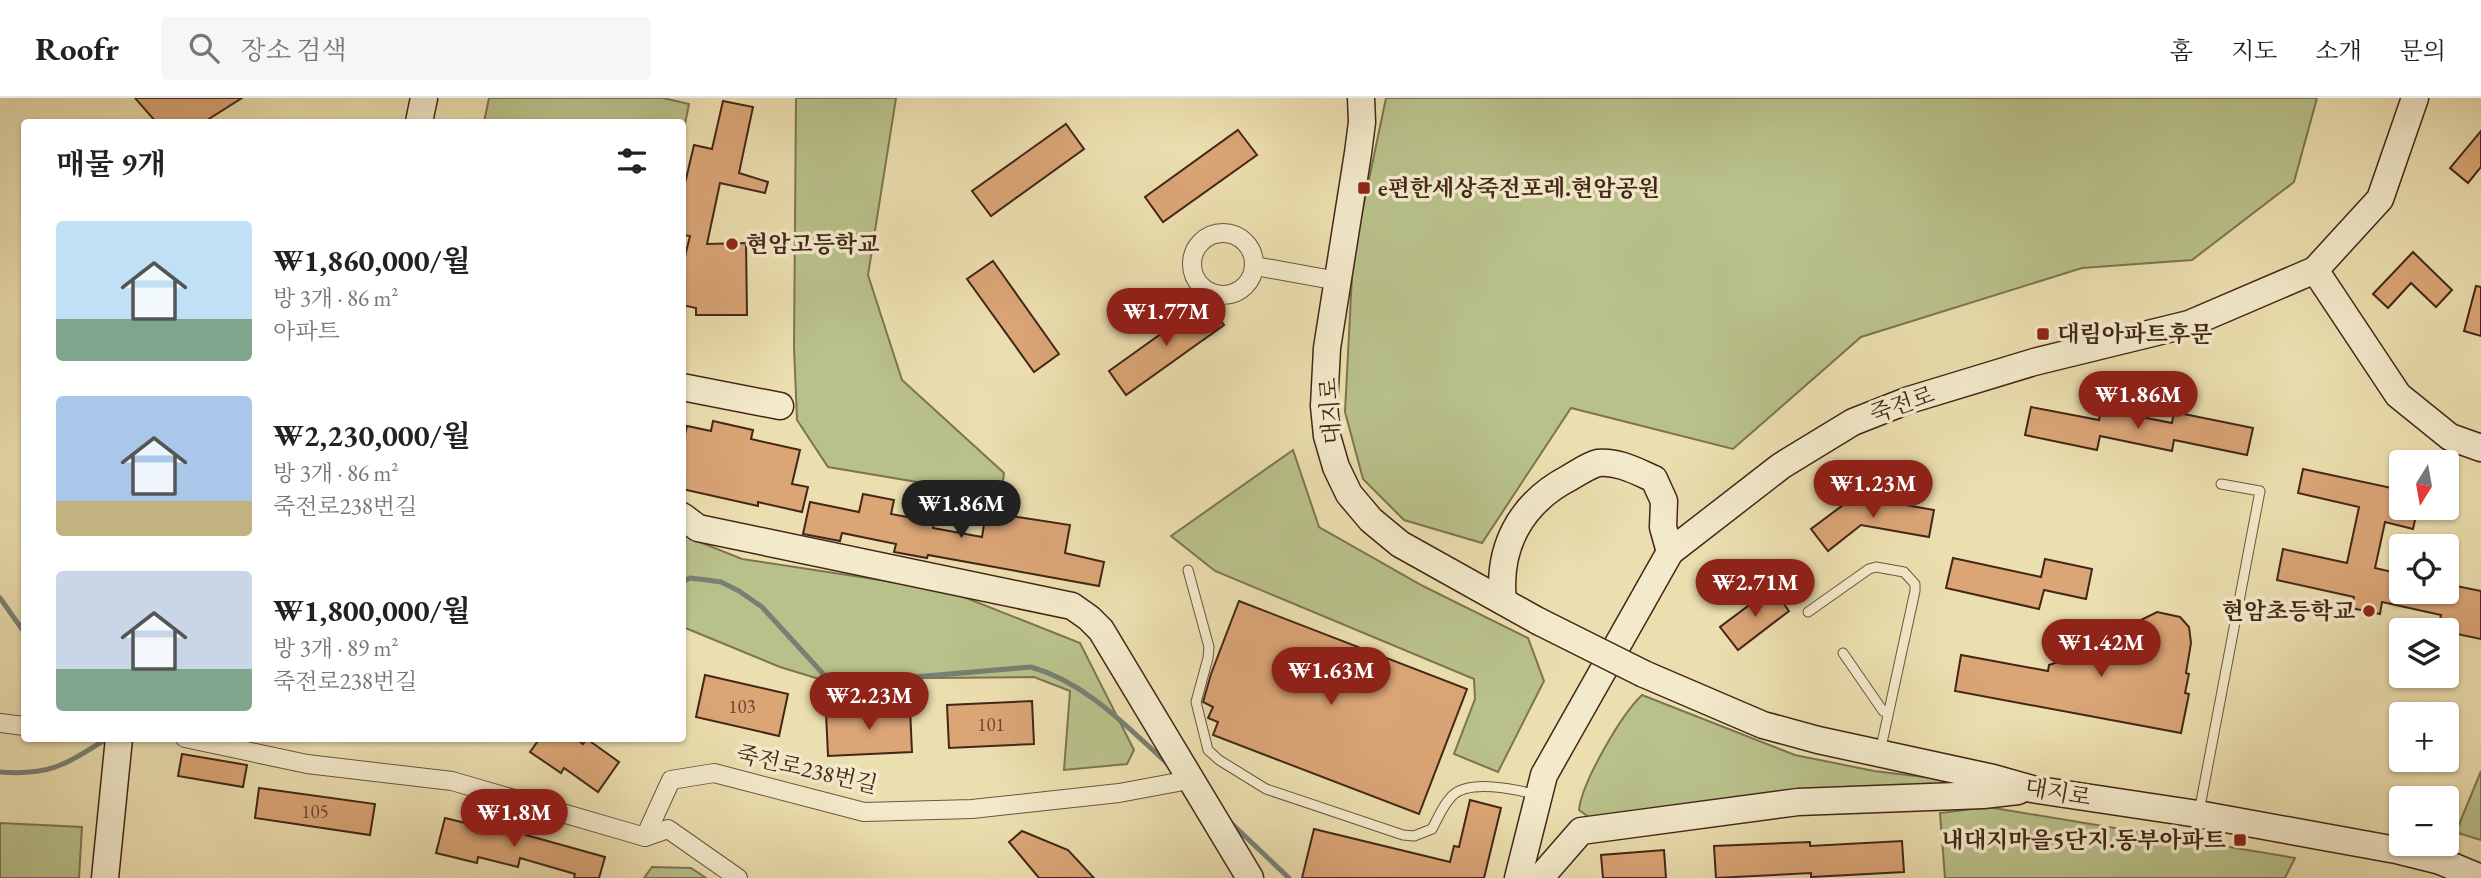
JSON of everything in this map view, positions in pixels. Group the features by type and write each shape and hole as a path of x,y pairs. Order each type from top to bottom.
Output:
{"street":[{"path":"420,119 424,98"},
{"name":"대지로","path":"1361,98 1362,122 1358,153 1327,348 1327,436 1336,467 1349,494 1371,520 1400,544 1538,621 1644,674 1763,724 2032,789 2199,814 2396,850 2481,878"},
{"name":"죽전로","path":"1518,878 1544,775 1670,552 1781,466 1853,422 1909,400 2034,362 2189,324 2315,270 2380,199 2415,98"},
{"path":"1214,234 1234,234 1250,247 1255,266 1247,285 1220,302 1204,288 1194,273 1194,254 1205,239 1214,234"},
{"path":"1255,266 1338,281"},
{"path":"2315,270 2398,395 2450,437 2481,448"},
{"path":"686,388 780,406"},
{"path":"1503,601 1500,576 1510,535 1546,489 1596,463 1619,464 1654,479 1664,501 1663,527 1670,552"},
{"path":"686,519 698,528 1072,606 1101,630 1183,781 1209,813 1250,878"},
{"path":"0,723 21,726"},
{"path":"105,878 119,742"},
{"path":"204,742 307,764 452,781 645,836 668,830 738,878"},
{"name":"죽전로238번길","path":"645,836 671,780 713,773 864,812 972,809 1119,793 1183,781"},
{"path":"1539,878 1581,831 1798,802 1983,795 2032,789"}],"lane":[{"path":"2199,814 2260,491 2221,484"},
{"path":"1808,612 1869,569 1883,568 1904,572 1915,584 1892,707 1888,713 1880,754"},
{"path":"1188,570 1209,648 1196,702 1208,750 1219,760 1266,789 1404,835 1414,836 1432,829 1446,803 1453,794 1463,788 1474,786 1538,795"},
{"path":"1843,653 1883,711 1888,713"}],"green space":[{"path":"489,98 663,98 689,104 686,119 485,119"},
{"path":"796,98 896,98 868,275 902,380 1004,473 1001,496 828,467 797,420 794,347"},
{"path":"1386,98 2317,98 2294,182 2192,260 2082,268 1861,337 1733,449 1571,408 1482,543 1404,520 1363,479 1345,412 1353,256"},
{"path":"1293,450 1319,527 1423,586 1528,638 1544,681 1498,772 1454,754 1475,699 1474,679 1215,571 1171,536"},
{"path":"686,537 742,559 946,590 1080,643 1134,750 1127,764 1064,770 1070,691 1034,677 819,679 780,667 686,628"},
{"path":"1642,695 1795,755 1874,771 1960,783 1590,818 1579,810 1587,783 1614,733"},
{"path":"2481,771 2481,840 2459,833 2459,825"},
{"path":"1988,807 2295,858 2285,878 1945,878 1940,813"},
{"path":"0,823 82,827 79,878 0,878"},
{"path":"652,867 691,868 706,878 644,878"}],"building":[{"path":"135,98 242,98 209,119 153,119"},
{"path":"723,101 753,107 739,173 768,182 765,193 720,183 707,244 746,243 747,315 696,315 696,308 686,306 686,252 690,236 686,236 686,179 694,145 712,149"},
{"path":"1066,124 1084,149 991,216 972,191"},
{"path":"1238,130 1257,155 1163,222 1145,197"},
{"path":"2481,131 2481,167 2468,183 2450,168"},
{"path":"2413,252 2452,290 2436,307 2411,283 2388,308 2373,294"},
{"path":"993,261 1059,354 1034,372 967,279"},
{"path":"2476,286 2481,287 2481,336 2464,331"},
{"path":"1207,301 1224,325 1126,395 1109,371"},
{"path":"2031,407 2099,420 2101,409 2172,423 2174,412 2253,428 2247,455 2174,440 2172,451 2100,436 2097,450 2025,435"},
{"path":"713,421 753,430 751,439 800,450 792,484 808,487 802,512 758,502 758,506 686,490 687,426 711,431"},
{"path":"2303,469 2389,487 2389,520 2415,520 2413,529 2385,522 2375,568 2389,571 2389,604 2382,602 2380,614 2351,608 2354,597 2277,580 2283,549 2347,563 2359,507 2298,493"},
{"path":"863,494 894,500 891,514 934,522 933,528 982,537 986,512 1070,525 1065,553 1104,562 1099,586 928,555 927,558 894,552 896,544 842,533 840,541 803,534 810,502 859,512"},
{"path":"1855,496 1934,510 1929,537 1861,525 1828,551 1811,529"},
{"path":"1953,558 2041,577 2045,559 2092,569 2086,599 2044,590 2039,609 1946,588"},
{"path":"2459,587 2481,591 2481,639 2459,634 2459,618 2440,618 2441,615 2391,604 2459,604"},
{"path":"1772,588 1789,611 1738,650 1720,627"},
{"path":"1239,601 1467,689 1419,814 1213,735 1218,722 1208,718 1213,707 1203,702"},
{"path":"2157,612 2180,617 2189,627 2191,643 2185,693 2189,694 2181,733 1955,691 1961,655 2048,671 2049,665 2102,647 2133,653 2139,621"},
{"path":"705,675 788,694 779,736 696,717"},
{"path":"1032,701 1034,744 949,748 947,705"},
{"path":"910,709 912,752 828,756 826,713"},
{"path":"537,742 591,742 619,762 598,792 564,768 561,773 530,752"},
{"path":"182,754 247,765 243,787 178,776"},
{"path":"259,788 375,804 370,835 255,818"},
{"path":"1470,800 1501,808 1484,878 1302,878 1314,829 1450,862 1454,846 1459,847"},
{"path":"445,818 486,828 488,822 527,831 526,835 605,857 599,878 574,878 575,874 520,858 518,867 478,857 477,863 436,853"},
{"path":"1022,831 1068,850 1094,878 1039,878 1009,842"},
{"path":"1902,841 1904,872 1716,878 1714,846 1810,842 1810,846"},
{"path":"1664,850 1666,878 1603,878 1601,855"}],"waterway":[{"path":"686,580 690,578 721,582 739,591 762,607 827,678 845,683 1031,667 1051,674 1105,708 1169,765"},
{"path":"0,598 21,628"},
{"path":"0,772 46,770 81,755 102,742"},
{"path":"1230,822 1289,878"}],"place":[{"name":"e편한세상죽전포레.현암공원","path":"1364,188"},
{"name":"현암고등학교","path":"732,244"},
{"name":"대림아파트후문","path":"2043,334"},
{"name":"현암초등학교","path":"2369,611"},
{"name":"내대지마을5단지.동부아파트","path":"2240,840"}]}
